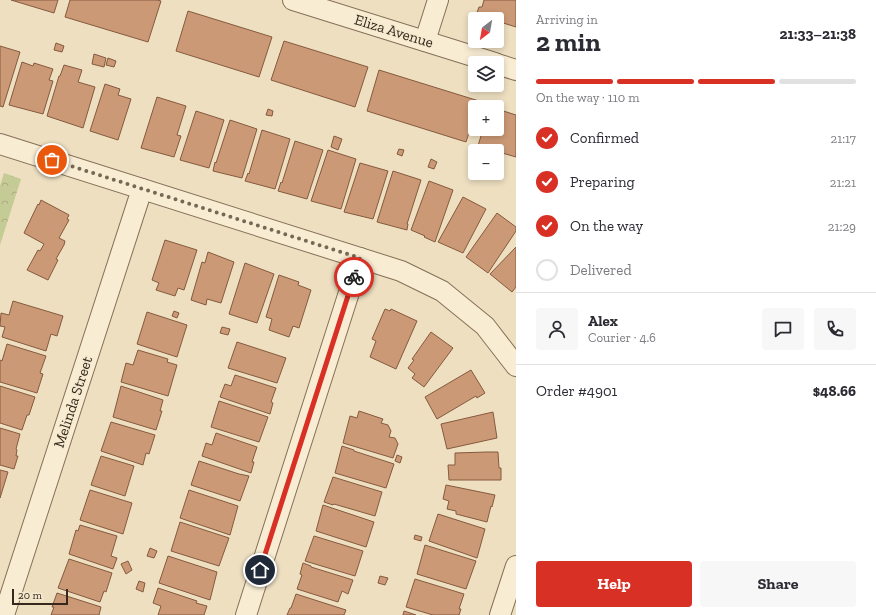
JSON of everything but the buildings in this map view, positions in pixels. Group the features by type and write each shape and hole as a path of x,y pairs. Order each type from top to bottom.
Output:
{"street":[{"name":"Eliza Avenue","path":"293,0 473,56"},
{"path":"425,41 438,0"},
{"name":"Eliza Avenue","path":"504,66 516,70"},
{"path":"0,144 401,271 442,290 485,326 516,366"},
{"name":"Melinda Street","path":"4,615 142,189"},
{"path":"246,615 360,258"},
{"path":"500,615 516,566"}],"green space":[{"path":"4,173 21,179 0,245 0,186"}],"way so far":[{"path":"52,160 360,258 354,277"}],"route":[{"path":"260,570 354,277"}]}
